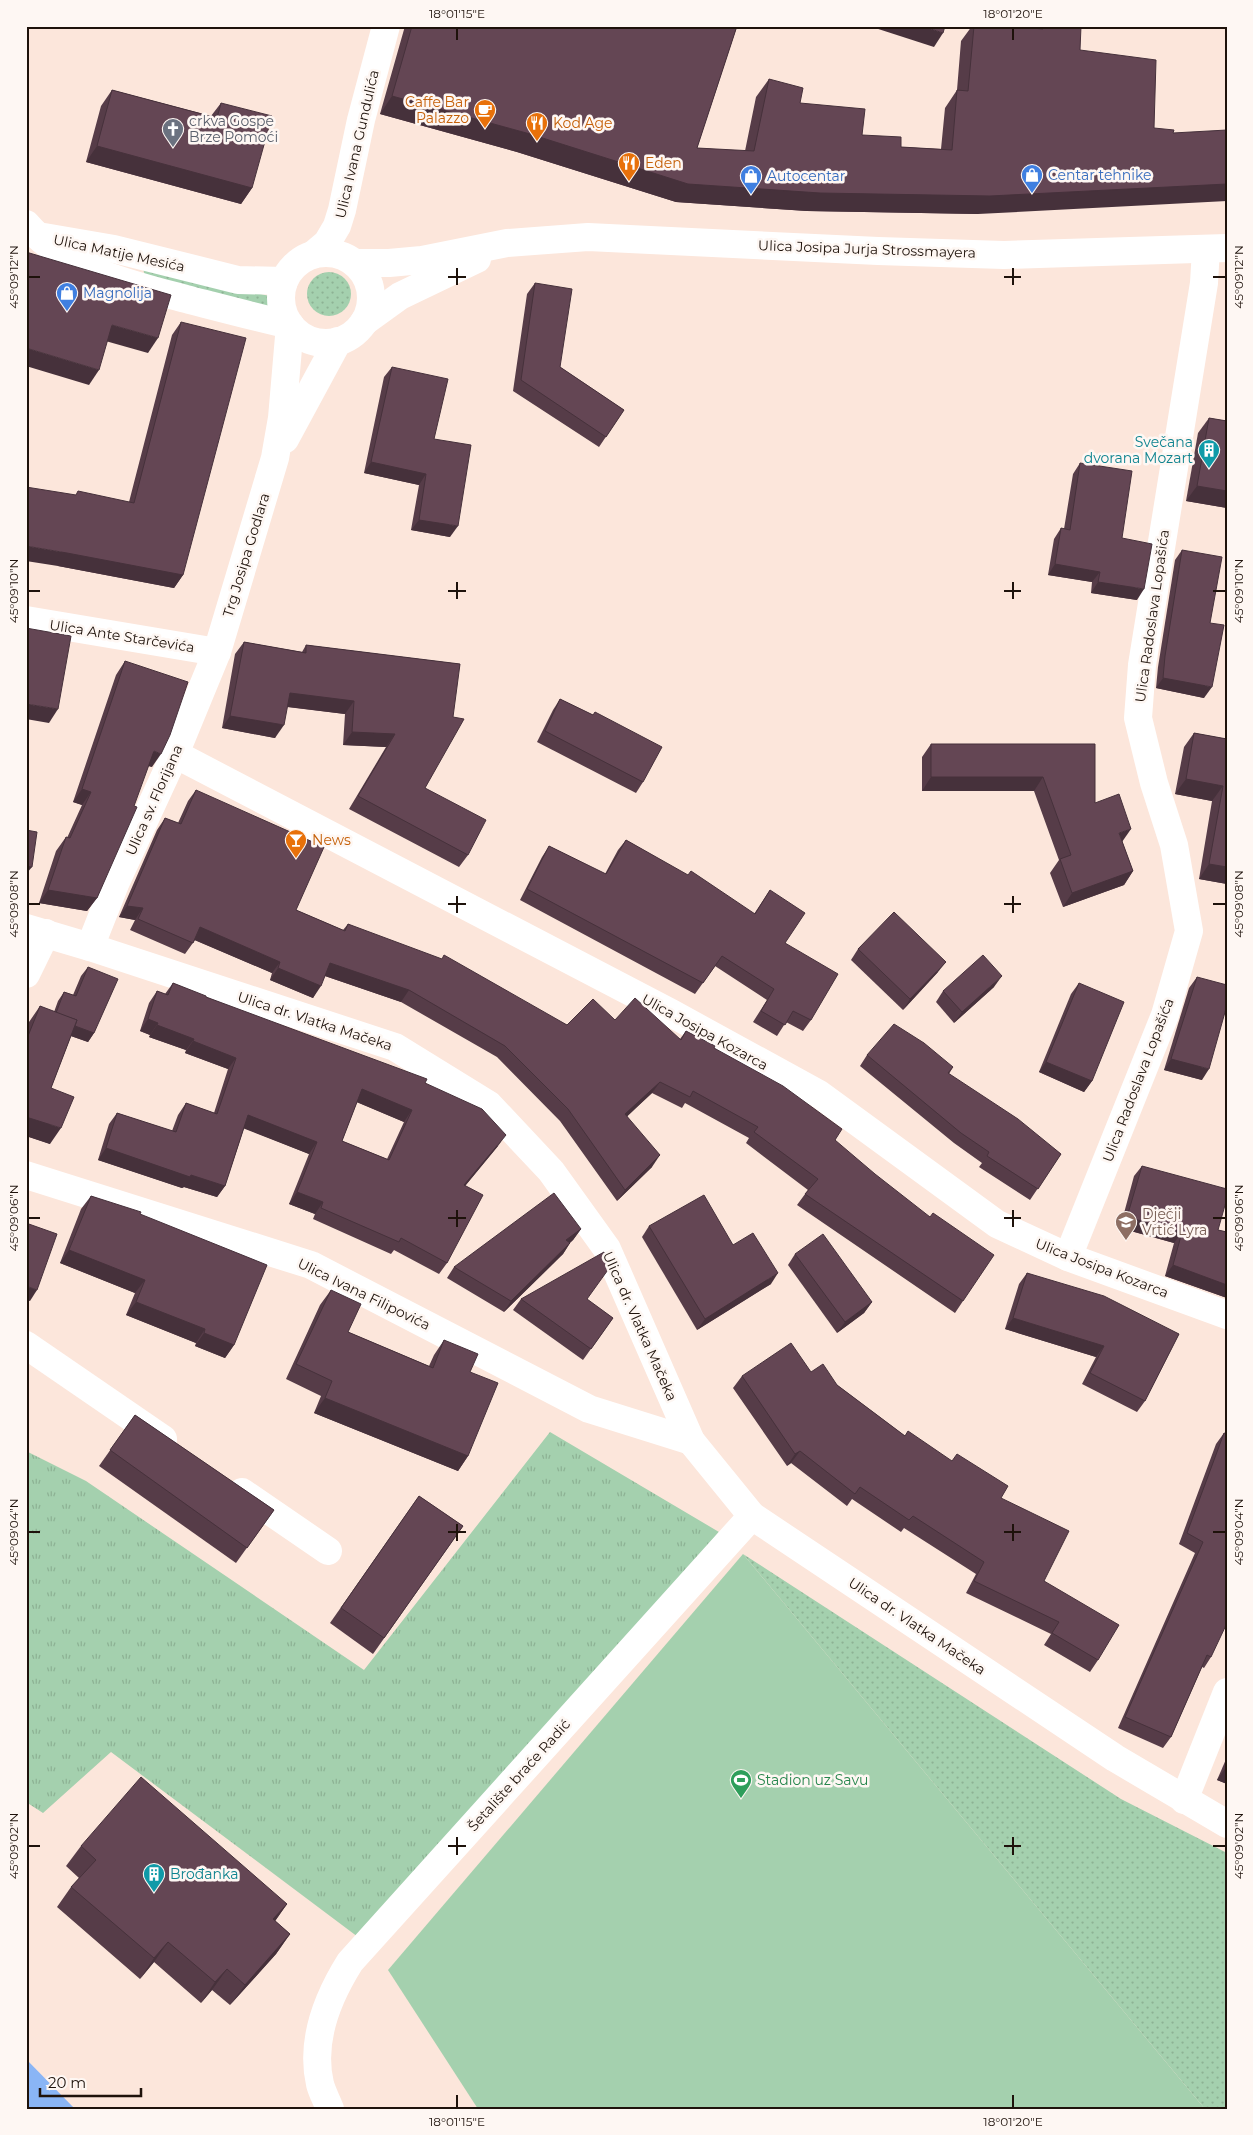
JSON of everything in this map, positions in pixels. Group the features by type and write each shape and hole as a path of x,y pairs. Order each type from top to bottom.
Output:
{"street":[{"name":"Ulica Ivana Gundulića","path":"314,254 327,244 337,226 361,120 386,26"},
{"name":"Ulica Matije Mesića","path":"31,230 238,280 284,281"},
{"name":"Ulica Matije Mesića","path":"31,230 72,260 103,274 142,287 290,325"},
{"name":"Ulica Josipa Jurja Strossmayera","path":"507,244 588,237 1004,255 1217,248"},
{"path":"355,263 389,263 422,260 507,244"},
{"name":"Trg Josipa Godlara","path":"275,458 338,341 357,330 364,322 400,296 507,244"},
{"name":"Ulica Radoslava Lopašića","path":"1068,1257 1165,1015 1189,931 1174,845 1154,783 1138,718 1142,665 1204,283 1217,248"},
{"path":"284,281 291,269 302,260 314,254 328,253 342,256 355,263 362,271 370,291 371,302 364,322"},
{"name":"Trg Josipa Godlara","path":"217,652 275,458 282,418 290,325 283,311 281,296 284,281"},
{"path":"290,325 300,334 311,340 324,342 338,341"},
{"name":"Ulica Ante Starčevića","path":"26,620 217,652"},
{"name":"Ulica sv. Florijana","path":"90,947 115,884 175,754 217,652"},
{"name":"Ulica Josipa Kozarca","path":"175,754 671,1012 819,1094 997,1224 1068,1257 1227,1315"},
{"path":"26,974 36,931"},
{"name":"Ulica dr. Vlatka Mačeka","path":"36,931 395,1047 489,1105 551,1171 607,1249 691,1441 752,1516 1115,1758 1227,1824"},
{"name":"Ulica Ivana Filipovića","path":"26,1175 311,1264 589,1409 691,1441"},
{"path":"26,1345 181,1451"},
{"path":"222,1479 328,1551"},
{"name":"Šetalište braće Radić","path":"330,2109 320,2084 318,2053 321,2027 336,1986 350,1962 752,1516"},
{"path":"1184,1800 1227,1692"}],"green space":[{"path":"143,268 274,297 277,311 145,277"},
{"path":"333,272 345,278 350,285 350,303 345,310 338,315 325,316 313,310 308,303 307,290 313,278 320,273"},
{"path":"550,1432 719,1532 366,1943 111,1752 43,1813 26,1802 26,1451 86,1481 364,1670"},
{"path":"743,1554 1121,1799 1227,1853 1227,2109 1205,2109"},
{"name":"Stadion uz Savu","path":"743,1554 1205,2109 478,2109 388,1970"}],"water":[{"path":"26,2059 75,2109 26,2109"}],"building":[{"path":"412,26 737,26 697,148 754,151 769,79 803,88 800,103 865,109 862,135 901,137 901,147 952,150 957,90 968,91 974,26 1009,26 1043,29 1043,26 1081,26 1080,50 1156,60 1154,128 1174,130 1173,133 1227,130 1227,184 990,196 820,193 688,184 530,134 392,96"},
{"path":"922,26 945,26 943,33"},
{"name":"crkva Gospe Brze Pomoći","path":"112,90 217,118 221,103 272,116 252,188 97,146"},
{"path":"26,252 171,295 158,338 112,325 99,370 26,348"},
{"path":"535,283 572,289 560,367 624,410 606,437 521,380"},
{"path":"181,322 246,338 183,575 26,546 26,487 76,495 78,491 134,503"},
{"path":"392,367 448,379 434,439 471,445 458,526 419,520 426,474 371,462"},
{"path":"1209,418 1227,421 1227,491 1197,486"},
{"path":"1080,463 1132,471 1122,538 1152,544 1144,589 1098,582 1100,572 1055,564 1061,528 1070,530"},
{"path":"1182,550 1222,557 1210,623 1224,625 1212,687 1163,678"},
{"path":"26,628 71,636 58,709 26,704"},
{"path":"244,642 306,653 306,645 460,664 453,717 464,719 425,788 486,820 468,855 358,796 395,734 352,732 354,701 290,693 284,725 230,716"},
{"path":"125,661 188,682 170,735 161,754 154,751 134,806 137,807 97,898 48,890 66,837 70,838 91,792 82,789"},
{"path":"560,699 593,715 595,712 662,747 643,782 545,731"},
{"path":"1194,733 1227,739 1227,867 1209,864 1223,786 1186,779"},
{"path":"931,744 1095,744 1095,803 1119,794 1131,829 1119,833 1133,871 1072,893 1060,859 1071,855 1043,777 931,777"},
{"path":"196,790 324,847 296,910 345,931 348,924 442,959 444,955 567,1025 593,999 615,1020 635,998 681,1040 686,1031 783,1086 842,1129 835,1140 875,1174 930,1217 933,1213 994,1255 963,1301 805,1194 818,1179 754,1132 758,1127 693,1091 690,1097 660,1082 625,1114 660,1155 625,1190 568,1109 505,1046 409,990 330,963 321,986 278,968 280,962 200,927 193,943 138,919 143,908 127,906 165,818 181,824"},
{"path":"26,830 37,832 32,867 26,866"},
{"path":"626,840 688,875 691,871 755,914 770,890 805,913 785,943 838,974 811,1020 793,1011 785,1025 761,1011 774,989 722,956 703,983 527,889 549,846 606,874"},
{"path":"894,912 946,962 910,999 858,949"},
{"path":"983,955 1002,976 962,1012 943,991"},
{"path":"88,967 118,979 94,1033 75,1026 77,1020 56,1013 64,992 76,996"},
{"path":"1197,977 1227,985 1227,1005 1209,1069 1171,1059"},
{"path":"173,983 427,1079 425,1083 482,1109 506,1135 464,1185 483,1195 447,1263 401,1238 399,1242 321,1208 323,1202 297,1192 317,1142 248,1115 225,1186 191,1175 190,1177 106,1148 117,1113 176,1132 186,1103 217,1114 236,1058 193,1041 194,1039 157,1025 158,1023 148,1019 157,991 168,995","holes":["362,1089 412,1110 389,1160 342,1141"]},
{"path":"1079,983 1124,1002 1092,1081 1046,1062"},
{"path":"40,1006 77,1020 51,1088 74,1097 61,1128 26,1117 26,1041"},
{"path":"894,1024 924,1043 953,1067 948,1073 1018,1119 1061,1154 1038,1189 987,1156 989,1152 961,1133 867,1055"},
{"path":"1142,1166 1227,1189 1227,1198 1218,1230 1227,1232 1227,1285 1173,1265 1182,1232 1127,1217"},
{"path":"554,1193 581,1229 566,1240 570,1243 511,1301 454,1267"},
{"path":"704,1195 733,1245 753,1233 778,1273 705,1319 649,1226"},
{"path":"91,1196 141,1212 140,1214 267,1265 234,1345 204,1333 205,1329 136,1302 145,1280 69,1250"},
{"path":"26,1223 57,1234 37,1290 26,1286"},
{"path":"823,1234 872,1302 845,1322 795,1254"},
{"path":"604,1252 610,1267 587,1299 613,1318 591,1349 521,1299"},
{"path":"1027,1273 1104,1296 1179,1334 1145,1401 1090,1373 1104,1346 1013,1318"},
{"path":"331,1290 361,1304 348,1332 433,1368 444,1340 478,1354 470,1372 498,1383 468,1456 325,1398 332,1381 296,1364"},
{"path":"791,1343 811,1372 823,1364 837,1385 905,1436 908,1431 952,1461 957,1454 1008,1486 1001,1498 1069,1531 1044,1581 1119,1625 1098,1660 1052,1633 1059,1622 974,1581 984,1562 913,1516 909,1520 860,1487 855,1494 800,1451 795,1454 742,1376"},
{"path":"135,1415 274,1510 247,1548 110,1450"},
{"path":"1224,1433 1227,1434 1227,1623 1211,1657 1207,1655 1171,1737 1125,1717 1203,1542 1187,1533"},
{"path":"419,1496 463,1526 384,1638 341,1608"},
{"name":"Brođanka","path":"141,1777 287,1904 273,1919 290,1934 245,1985 227,1969 215,1982 168,1942 154,1958 71,1887 96,1860 81,1846"}],"place":[{"name":"Caffe Bar Palazzo","path":"485,129"},
{"name":"Kod Age","path":"537,142"},
{"name":"crkva Gospe Brze Pomoći","path":"173,148"},
{"name":"Eden","path":"629,182"},
{"name":"Centar tehnike","path":"1032,194"},
{"name":"Autocentar","path":"751,195"},
{"name":"Magnolija","path":"67,312"},
{"name":"Svečana dvorana Mozart","path":"1209,469"},
{"name":"News","path":"296,859"},
{"name":"Dječji Vrtić Lyra","path":"1126,1241"},
{"name":"Stadion uz Savu","path":"741,1799"},
{"name":"Brođanka","path":"154,1893"}]}
